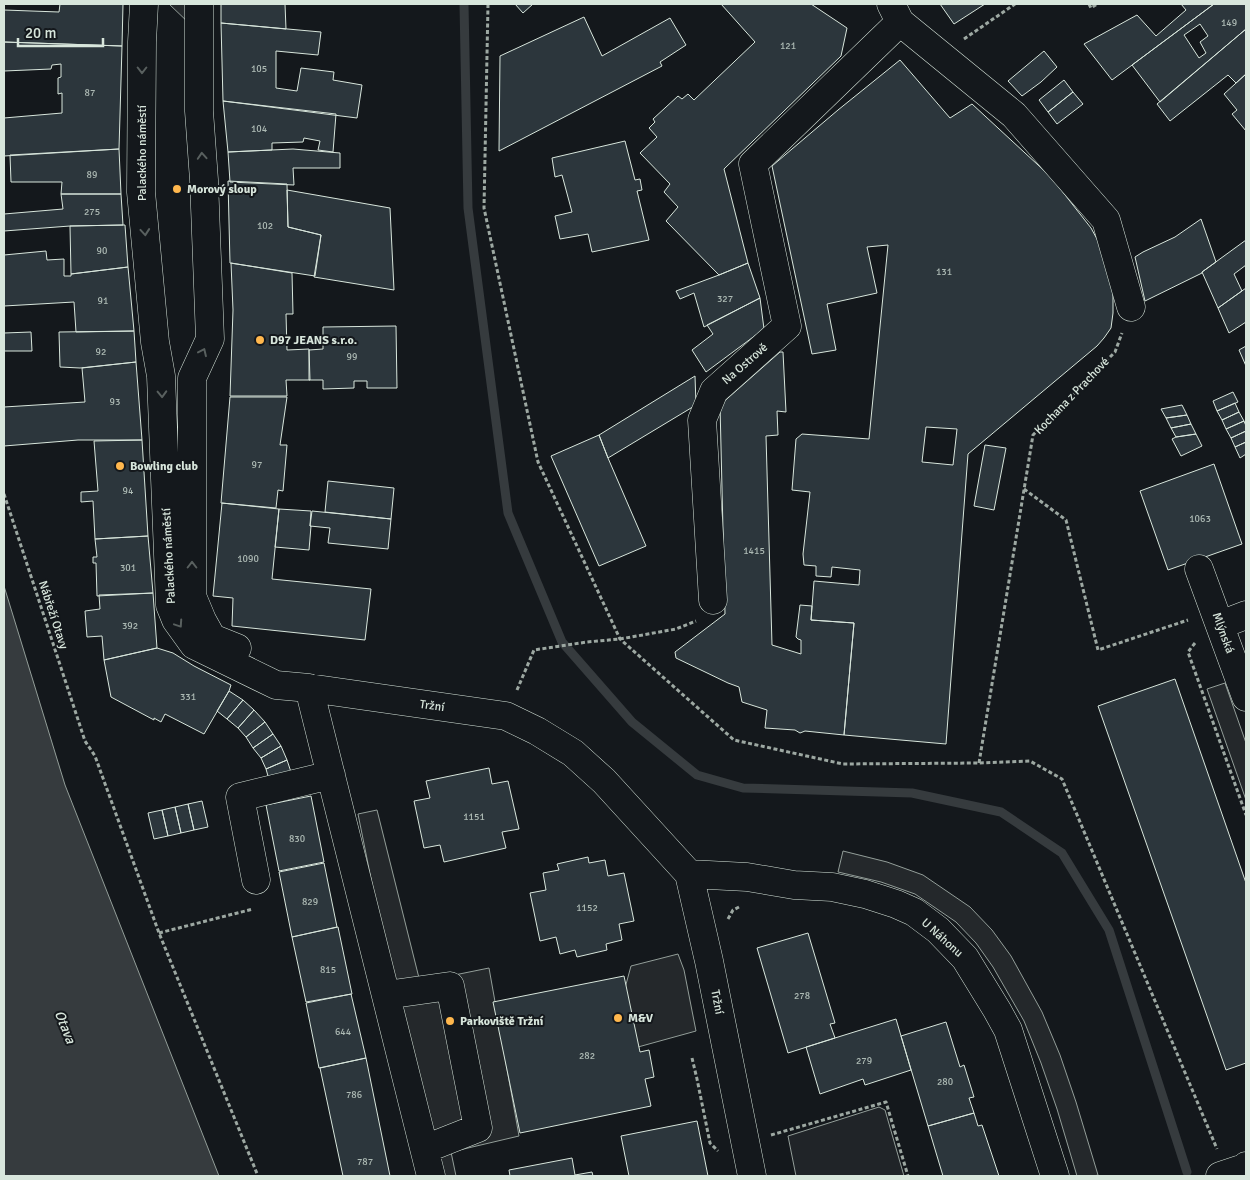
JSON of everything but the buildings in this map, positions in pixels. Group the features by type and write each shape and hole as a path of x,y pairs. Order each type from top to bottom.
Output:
{"street":[{"name":"Palackého náměstí","path":"144,4 141,192 155,342 161,376 170,605 176,620 194,645 276,685 310,688"},
{"name":"Palackého náměstí","path":"200,4 199,111 204,180 210,338 192,378 192,596 212,638 293,671 310,688"},
{"path":"896,13 941,55 1014,115 1106,220 1132,307"},
{"name":"Na Ostrově","path":"713,600 702,420 714,390 788,326 753,164 896,13"},
{"name":"Mlýnská","path":"1199,569 1214,616 1246,697"},
{"path":"1214,616 1246,615"},
{"name":"Tržní","path":"310,688 506,716 537,731 573,753 604,780 689,874 709,961 752,1176"},
{"path":"310,688 431,1176"},
{"path":"256,880 240,797 331,775"},
{"name":"U Náhonu","path":"689,874 747,877 794,885 832,887 865,894 914,912 938,930 965,958 1008,1030 1055,1176"},
{"path":"386,995 450,986 478,1128 424,1150"}],"path":[{"path":"488,4 484,208 486,218 538,462 620,639 734,740 843,764 1030,761 1062,780 1220,1156 1232,1172"},
{"path":"941,55 1015,4"},
{"path":"1089,4 1091,8 1096,4"},
{"name":"Kochana z Prachové","path":"979,763 1033,435 1115,352 1132,307"},
{"path":"1024,488 1066,520 1098,650 1214,616"},
{"name":"Nábřeží Otavy","path":"4,494 85,741 95,756 159,933 258,1176"},
{"path":"506,716 534,650 676,630 701,619 713,600"},
{"path":"1214,616 1206,621 1194,646 1188,652 1246,815"},
{"path":"159,933 260,908 256,880"},
{"path":"728,920 733,910 745,904"},
{"path":"692,1058 710,1143 723,1156"},
{"path":"769,1136 886,1102 908,1176"}],"shaded area":[{"path":"169,4 191,4 191,25"},
{"path":"1225,683 1246,743 1246,800 1207,689"},
{"name":"Parkoviště Tržní","path":"377,810 420,982 489,968 519,1136 451,1152 456,1176 438,1176 391,978 358,814"},
{"path":"843,851 887,862 923,875 970,907 992,930 1011,956 1042,1012 1060,1055 1098,1175 1077,1176 1057,1109 1024,1021 993,967 976,943 956,922 915,894 881,882 838,872"},
{"path":"678,954 684,970 696,1031 638,1047 625,988 631,966"},
{"path":"879,1107 885,1110 904,1176 796,1176 788,1136"}],"water":[{"name":"Otava","path":"4,586 65,785 219,1176 4,1176"}],"waterway":[{"path":"464,4 468,208 508,513 562,642 632,722 697,775 743,788 912,793 1001,812 1062,853 1109,930 1187,1172"}],"place":[{"name":"Morový sloup","path":"177,189"},
{"name":"D97 JEANS s.r.o.","path":"260,340"},
{"name":"Bowling club","path":"120,466"},
{"name":"M&V","path":"618,1018"},
{"name":"Parkoviště Tržní","path":"450,1021"}]}
